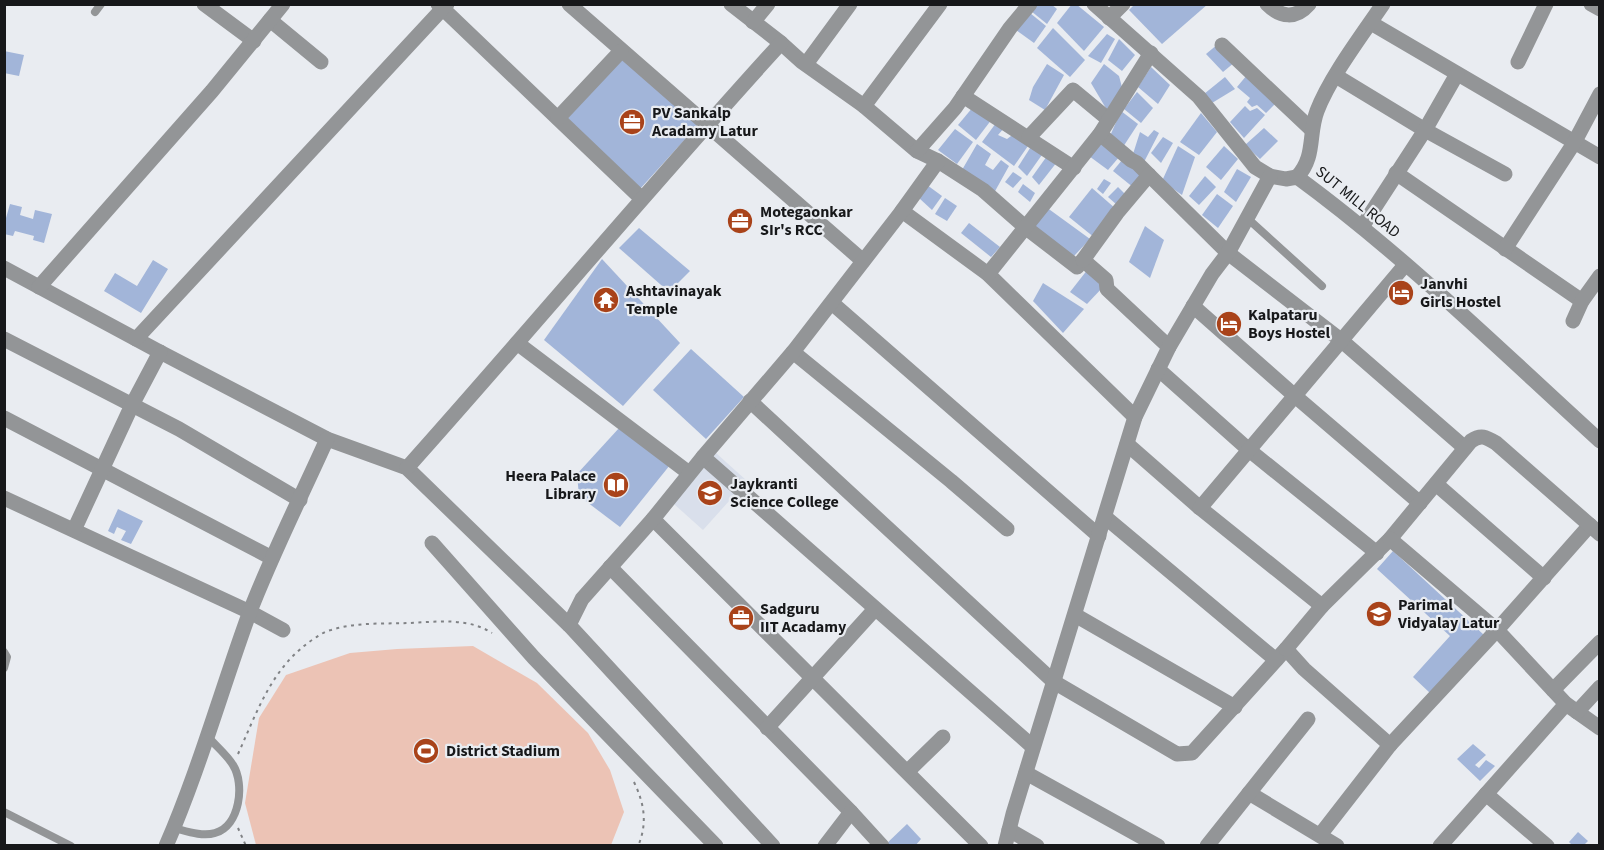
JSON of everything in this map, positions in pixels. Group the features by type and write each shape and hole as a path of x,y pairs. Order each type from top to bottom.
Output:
{"street":[{"path":"39,287 212,91 283,4"},
{"path":"569,4 863,261"},
{"path":"731,4 806,64 864,106 917,151 938,161 983,190 1025,227 1077,267 1149,175"},
{"path":"753,22 768,4"},
{"path":"806,64 850,4"},
{"path":"864,106 940,4"},
{"path":"917,151 955,108 1010,28 1030,4"},
{"path":"1005,846 1033,747 1135,417 1169,347 1227,254 1270,176 1255,167 1199,97 1094,4"},
{"path":"1109,18 1123,4"},
{"path":"1267,4 1280,14 1287,16 1303,11 1309,4"},
{"path":"1297,177 1306,167 1309,157 1316,113 1336,76 1383,4"},
{"path":"1518,62 1546,4"},
{"path":"1592,4 1599,9"},
{"path":"136,339 442,6 641,198"},
{"path":"212,7 254,40"},
{"path":"270,20 321,62"},
{"path":"1371,23 1599,157"},
{"path":"407,468 641,198 782,43"},
{"path":"1222,45 1312,130"},
{"path":"558,118 621,51"},
{"path":"988,274 1100,134 1151,53"},
{"path":"1362,227 1425,130 1457,74"},
{"path":"1336,76 1425,130 1505,174"},
{"path":"1029,137 1072,90 1108,119"},
{"path":"1505,249 1574,143 1599,94"},
{"path":"963,96 1074,168"},
{"path":"1100,134 1137,163 1227,254 1342,341 1465,448"},
{"path":"569,625 582,599 793,352 938,161"},
{"path":"1396,173 1582,301"},
{"name":"SUT MILL ROAD","path":"1270,176 1286,179 1297,177 1332,202 1599,441"},
{"path":"902,211 988,274 1135,417"},
{"path":"1083,260 1106,280 1107,289 1169,347"},
{"path":"1200,508 1405,265"},
{"path":"4,268 327,439 407,468 569,625 773,846"},
{"path":"1573,321 1582,301 1599,276"},
{"path":"832,303 1099,536"},
{"path":"1194,306 1420,503"},
{"path":"4,339 132,405 300,500"},
{"path":"517,343 689,473"},
{"path":"74,530 132,405 160,352"},
{"path":"793,352 1007,529"},
{"path":"1158,369 1249,450 1377,553"},
{"path":"750,401 1054,682 1177,754 1192,753 1322,606 1390,539 1465,448 1477,437 1488,438 1595,530 1544,578 1390,745 1320,835"},
{"path":"4,418 272,558"},
{"path":"166,846 208,737 250,612 272,558 327,439"},
{"path":"1127,444 1200,508 1322,606"},
{"path":"703,457 1033,747"},
{"path":"1436,484 1544,578"},
{"path":"4,498 250,612 283,630"},
{"path":"1105,517 1281,655 1304,669 1390,745"},
{"path":"652,519 981,846"},
{"path":"1390,539 1497,630 1571,708 1599,728"},
{"path":"432,543 534,658 716,846"},
{"path":"610,567 882,846"},
{"path":"767,728 875,609"},
{"path":"1075,615 1235,706"},
{"path":"1553,690 1599,642"},
{"path":"1440,846 1486,794 1571,708 1599,687"},
{"path":"1207,846 1308,719"},
{"path":"908,771 943,737"},
{"path":"1026,773 1158,846"},
{"path":"1249,793 1337,846"},
{"path":"1486,794 1547,846"},
{"path":"825,846 851,812"},
{"path":"1009,830 1036,846"}],"lane":[{"path":"95,12 101,4"},
{"path":"1247,218 1322,286"},
{"path":"4,652 7,657 4,669"},
{"path":"174,828 195,833 215,833 226,827 233,817 239,789 233,765 208,737"},
{"path":"4,812 71,846"}],"path":[{"path":"233,765 270,683 288,661 328,630 371,624 465,622 481,626 497,636"},
{"path":"632,778 642,798 645,820 638,846"},
{"path":"233,817 246,846"}],"shaded area":[{"name":"Jaykranti Science College","path":"716,453 747,481 703,530 674,504"},
{"name":"District Stadium","path":"473,646 537,683 588,733 610,770 624,812 611,845 256,845 245,803 259,718 286,675 350,653"}],"building":[{"path":"1036,4 1051,4 1057,9 1047,24 1031,11"},
{"path":"1072,4 1076,4 1104,27 1084,51 1057,23"},
{"path":"1135,4 1208,4 1162,44 1129,10"},
{"path":"1030,13 1046,26 1034,43 1016,30"},
{"path":"1053,28 1085,60 1070,77 1037,48"},
{"path":"1107,34 1115,39 1101,63 1088,56"},
{"path":"1119,39 1135,55 1122,71 1108,60"},
{"path":"1218,44 1235,62 1223,72 1206,54"},
{"path":"4,51 24,55 19,76 4,73"},
{"name":"PV Sankalp Acadamy Latur","path":"621,57 698,125 639,190 566,120"},
{"path":"1047,64 1064,75 1045,110 1029,100 1033,87"},
{"path":"1104,64 1119,76 1123,91 1107,110 1091,83"},
{"path":"1151,67 1170,85 1158,104 1138,87"},
{"path":"1247,75 1278,101 1266,113 1257,105 1252,107 1247,102 1250,98 1237,87"},
{"path":"1225,77 1235,89 1212,103 1204,94"},
{"path":"1137,92 1153,108 1141,123 1124,109"},
{"path":"1245,106 1250,111 1257,108 1265,115 1244,138 1230,122"},
{"path":"973,107 992,119 976,140 958,125"},
{"path":"1121,111 1138,124 1123,147 1110,136"},
{"path":"1201,113 1217,132 1199,155 1180,142"},
{"path":"996,123 1004,128 998,135 1007,139 1015,133 1030,143 1014,166 982,142"},
{"path":"1264,128 1278,141 1260,159 1245,145"},
{"path":"955,129 973,142 957,164 938,150"},
{"path":"1154,130 1159,133 1144,162 1133,154 1140,132 1148,137"},
{"path":"1163,137 1173,143 1161,163 1151,153"},
{"path":"1101,141 1120,156 1108,170 1089,156"},
{"path":"977,144 991,154 985,165 993,170 1001,160 1009,166 994,193 962,170"},
{"path":"1032,145 1044,152 1027,176 1018,167"},
{"path":"1178,146 1195,157 1182,195 1162,181"},
{"path":"1224,146 1238,159 1221,180 1206,167"},
{"path":"1047,156 1057,162 1039,185 1032,177"},
{"path":"1122,160 1143,176 1134,188 1113,171"},
{"path":"1237,169 1251,177 1236,202 1224,192"},
{"path":"1013,172 1022,178 1013,188 1005,182"},
{"path":"1205,176 1216,187 1199,205 1189,196"},
{"path":"1104,179 1111,183 1103,194 1097,189"},
{"path":"1023,184 1035,193 1030,202 1018,192"},
{"path":"927,185 942,196 932,210 919,198"},
{"path":"1118,187 1126,195 1117,205 1108,197"},
{"path":"1092,188 1116,209 1095,238 1069,217"},
{"path":"1217,194 1233,206 1218,228 1202,215"},
{"path":"945,198 957,206 947,221 935,214"},
{"path":"10,204 22,207 20,215 33,219 35,210 52,214 44,243 33,240 34,236 15,231 13,236 4,234"},
{"path":"1046,207 1090,239 1074,256 1032,227"},
{"path":"969,223 1000,247 991,257 961,233"},
{"path":"1145,226 1164,240 1150,278 1129,262"},
{"path":"639,228 690,271 669,292 619,248"},
{"name":"Ashtavinayak Temple","path":"602,259 680,343 623,406 544,340"},
{"path":"153,260 168,269 141,313 104,291 115,273 137,286"},
{"path":"1088,269 1103,287 1087,304 1070,292"},
{"path":"1043,283 1084,309 1063,333 1033,301"},
{"path":"691,349 744,397 706,439 653,390"},
{"name":"Heera Palace Library","path":"620,427 670,465 620,527 579,496 577,474"},
{"path":"118,509 143,521 131,544 121,540 126,531 117,527 114,534 108,531"},
{"path":"1393,551 1484,635 1430,693 1413,677 1450,636 1377,569"},
{"path":"1473,744 1486,755 1475,765 1479,768 1486,760 1495,766 1480,781 1457,759"},
{"path":"907,824 921,839 915,846 884,846"},
{"path":"1578,832 1588,841 1583,846 1573,846 1569,842"}],"place":[{"name":"PV Sankalp Acadamy Latur","path":"632,122"},
{"name":"Motegaonkar SIr's RCC","path":"740,221"},
{"name":"Janvhi Girls Hostel","path":"1401,293"},
{"name":"Ashtavinayak Temple","path":"606,300"},
{"name":"Kalpataru Boys Hostel","path":"1229,324"},
{"name":"Heera Palace Library","path":"616,485"},
{"name":"Jaykranti Science College","path":"710,493"},
{"name":"Parimal Vidyalay Latur","path":"1379,614"},
{"name":"Sadguru IIT Acadamy","path":"741,618"},
{"name":"District Stadium","path":"426,751"}]}
